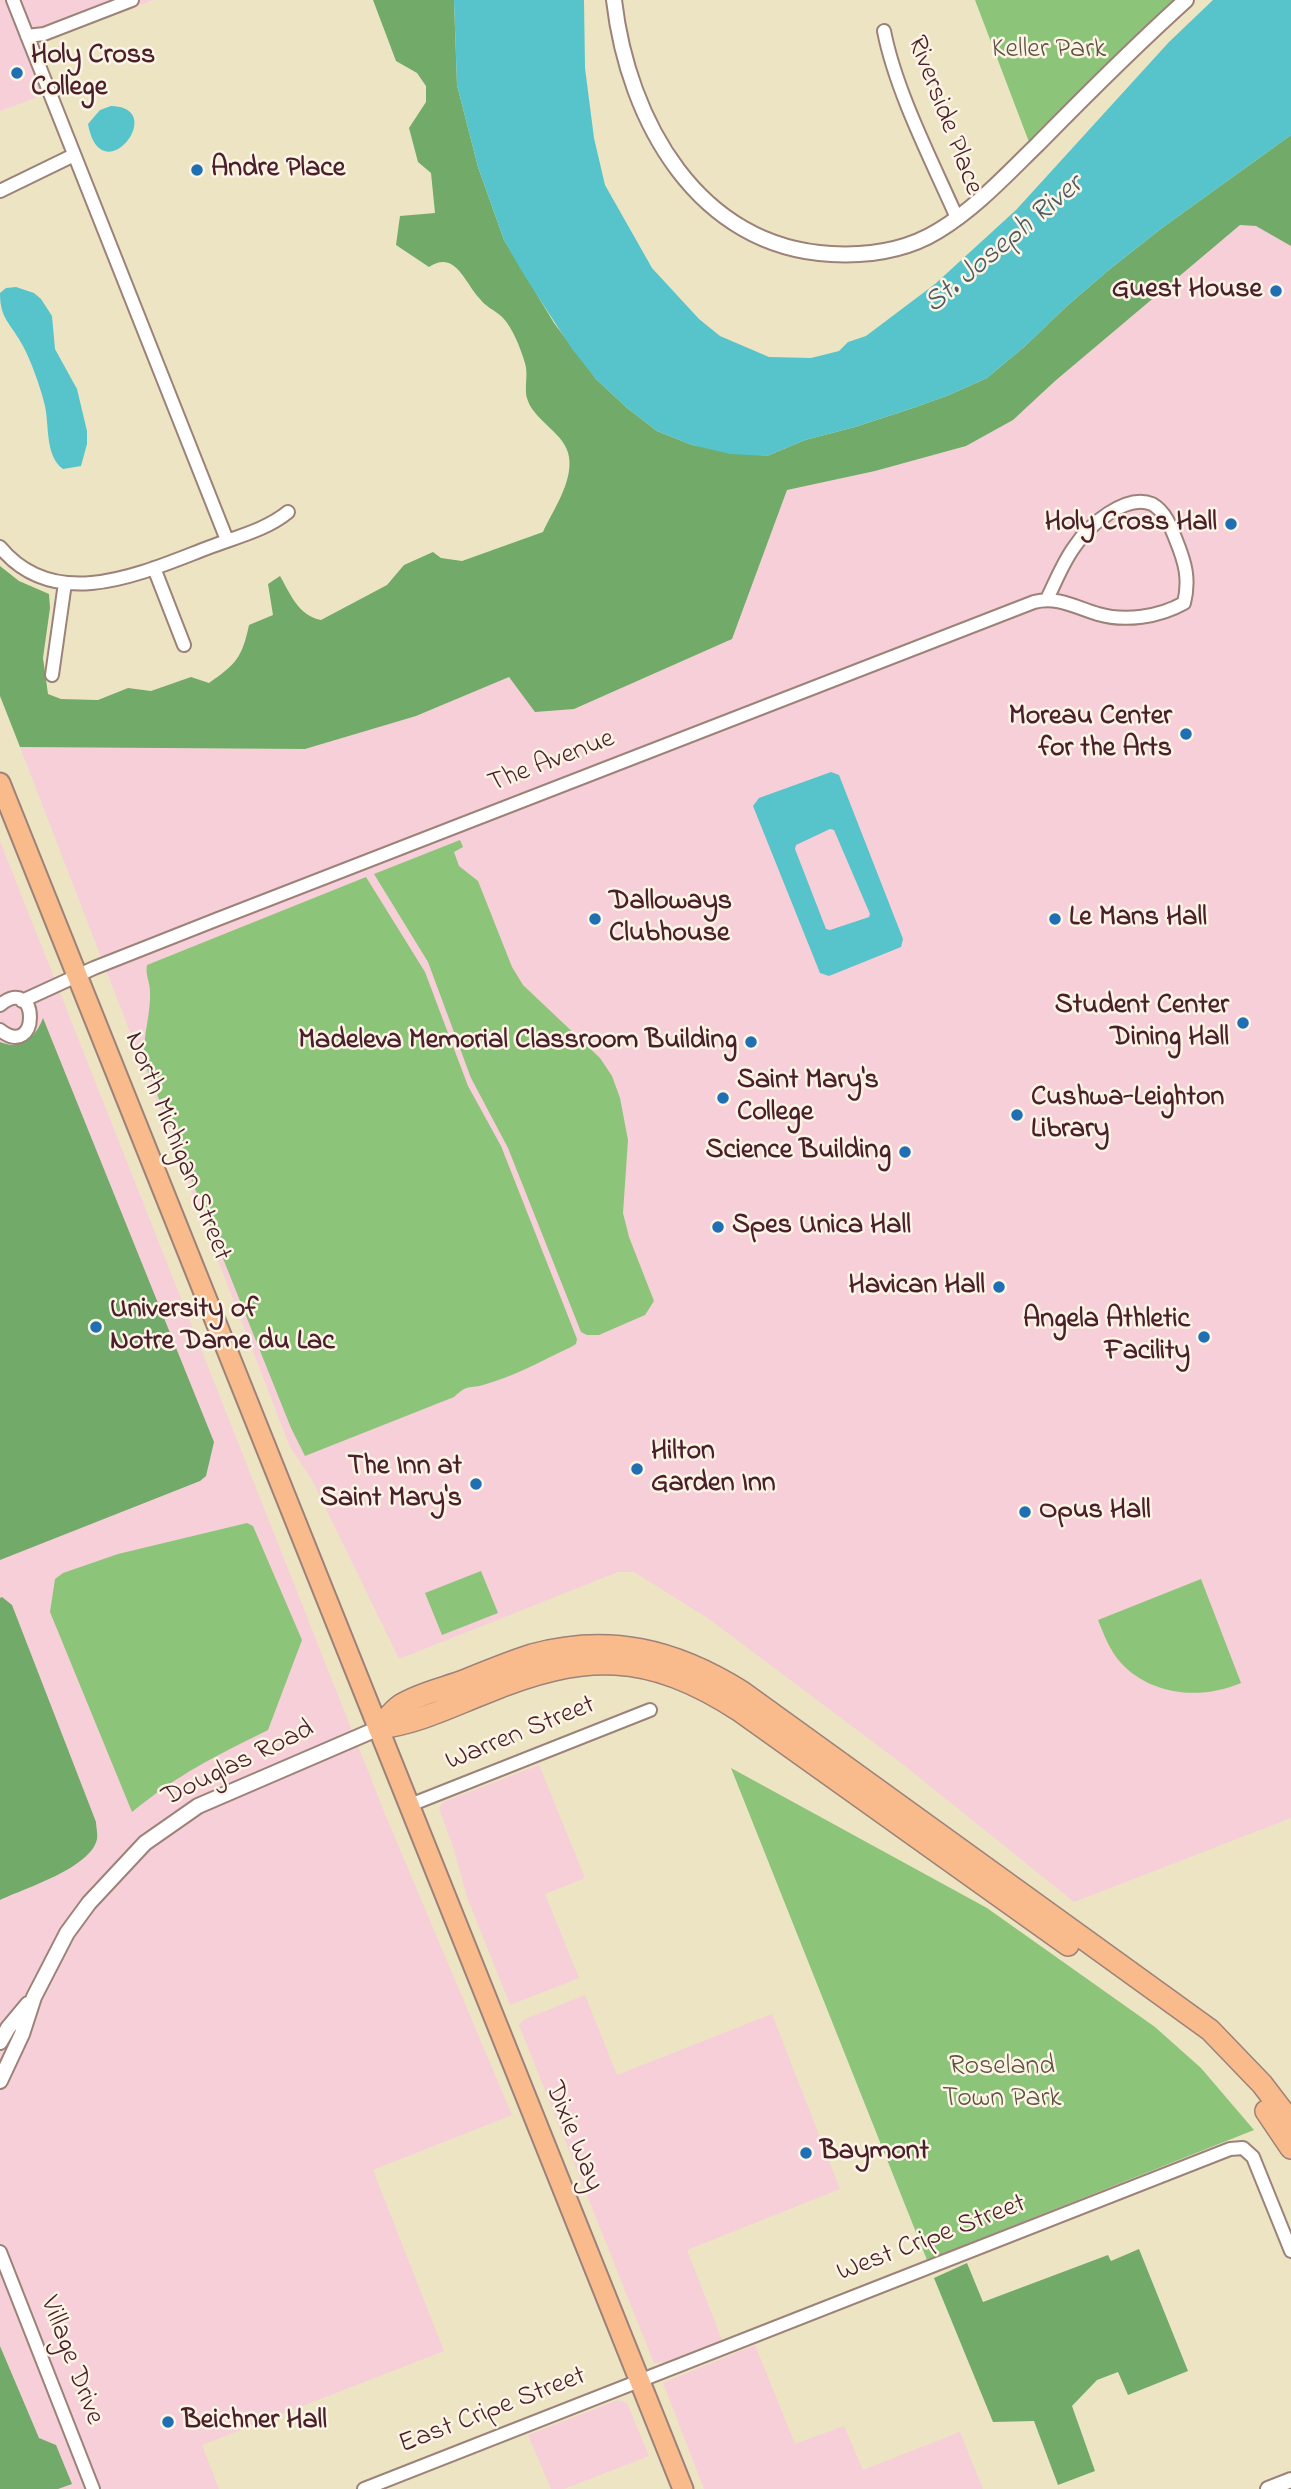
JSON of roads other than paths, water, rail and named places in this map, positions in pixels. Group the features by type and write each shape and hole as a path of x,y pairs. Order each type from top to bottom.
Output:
{"highway":[{"path":"379,1728 400,1705 509,1663 554,1650 608,1646 632,1648 658,1653 700,1667 754,1700 1210,2030 1262,2084 1291,2122"},
{"path":"379,1728 408,1724 520,1678 574,1665 626,1665 649,1669 696,1685 740,1711 1182,2026 1227,2066 1253,2094 1291,2148"}],"main road":[{"name":"North Michigan Street","path":"0,783 410,1805"},
{"name":"Dixie Way","path":"410,1805 683,2489"}],"street":[{"path":"13,0 228,540"},
{"path":"27,36 44,34 132,0"},
{"path":"614,0 628,68 649,121 682,177 702,198 739,228 766,240 798,251 862,254 905,246 936,232 957,218 998,184 1186,0"},
{"name":"Riverside Place","path":"884,31 893,65 957,218"},
{"path":"0,191 74,155"},
{"path":"1139,502 1151,504 1169,523 1187,570 1188,586 1184,603 1157,614 1119,618 1047,598 1075,545 1093,525 1109,513 1139,502"},
{"path":"0,547 12,560 26,569 65,583 106,582 154,568 228,540 272,523 288,512"},
{"path":"154,568 184,645"},
{"path":"52,675 65,583"},
{"name":"The Avenue","path":"0,1005 10,999 22,1001 193,928 862,667 1047,598"},
{"path":"0,1030 14,1036 29,1027 32,1021 30,1009 22,1001"},
{"name":"Warren Street","path":"410,1805 650,1710"},
{"name":"Douglas Road","path":"0,2081 22,2034 34,1997 67,1933 89,1903 145,1843 198,1806 379,1728"},
{"name":"Douglas Road","path":"0,2042 34,1997"},
{"name":"West Cripe Street","path":"640,2381 1230,2149 1243,2148 1253,2157 1291,2251"},
{"name":"Village Drive","path":"0,2252 93,2489"},
{"name":"East Cripe Street","path":"365,2489 640,2381"},
{"path":"1268,2489 1291,2480"}],"water":[{"name":"St. Joseph River","path":"454,0 584,0 585,68 594,138 605,185 652,268 699,319 720,336 769,357 811,358 839,351 848,342 866,336 935,284 1016,210 1169,42 1213,0 1291,0 1291,135 1110,269 987,378 913,408 805,440 767,456 730,454 692,445 657,431 627,408 596,379 572,349 524,275 504,240 478,167 457,85"},
{"path":"111,106 127,110 134,119 133,131 127,142 117,150 105,151 95,144 88,124 100,110"},
{"path":"16,287 34,293 52,316 55,349 77,389 87,431 87,444 81,466 63,469 53,456 46,410 38,381 0,302 0,293 6,288"},
{"path":"831,772 839,775 903,939 901,947 829,976 820,973 753,806 759,798","holes":["830,829 834,830 870,914 869,917 830,930 826,929 795,849 796,845"]}],"place":[{"name":"Holy Cross College","path":"17,73"},
{"name":"Andre Place","path":"197,170"},
{"name":"Guest House","path":"1276,291"},
{"name":"Holy Cross Hall","path":"1231,524"},
{"name":"Moreau Center for the Arts","path":"1186,734"},
{"name":"Dalloways Clubhouse","path":"595,919"},
{"name":"Le Mans Hall","path":"1055,919"},
{"name":"Student Center Dining Hall","path":"1243,1023"},
{"name":"Madeleva Memorial Classroom Building","path":"751,1042"},
{"name":"Saint Mary's College","path":"723,1098"},
{"name":"Cushwa-Leighton Library","path":"1017,1115"},
{"name":"Science Building","path":"905,1152"},
{"name":"Spes Unica Hall","path":"718,1227"},
{"name":"Havican Hall","path":"999,1287"},
{"name":"University of Notre Dame du Lac","path":"96,1327"},
{"name":"Angela Athletic Facility","path":"1204,1337"},
{"name":"Hilton Garden Inn","path":"637,1469"},
{"name":"The Inn at Saint Mary's","path":"476,1484"},
{"name":"Opus Hall","path":"1025,1512"},
{"name":"Baymont","path":"806,2153"},
{"name":"Beichner Hall","path":"168,2422"}],"park label":[{"name":"Keller Park","path":"1049,51"},
{"name":"Roseland Town Park","path":"1002,2084"}]}
